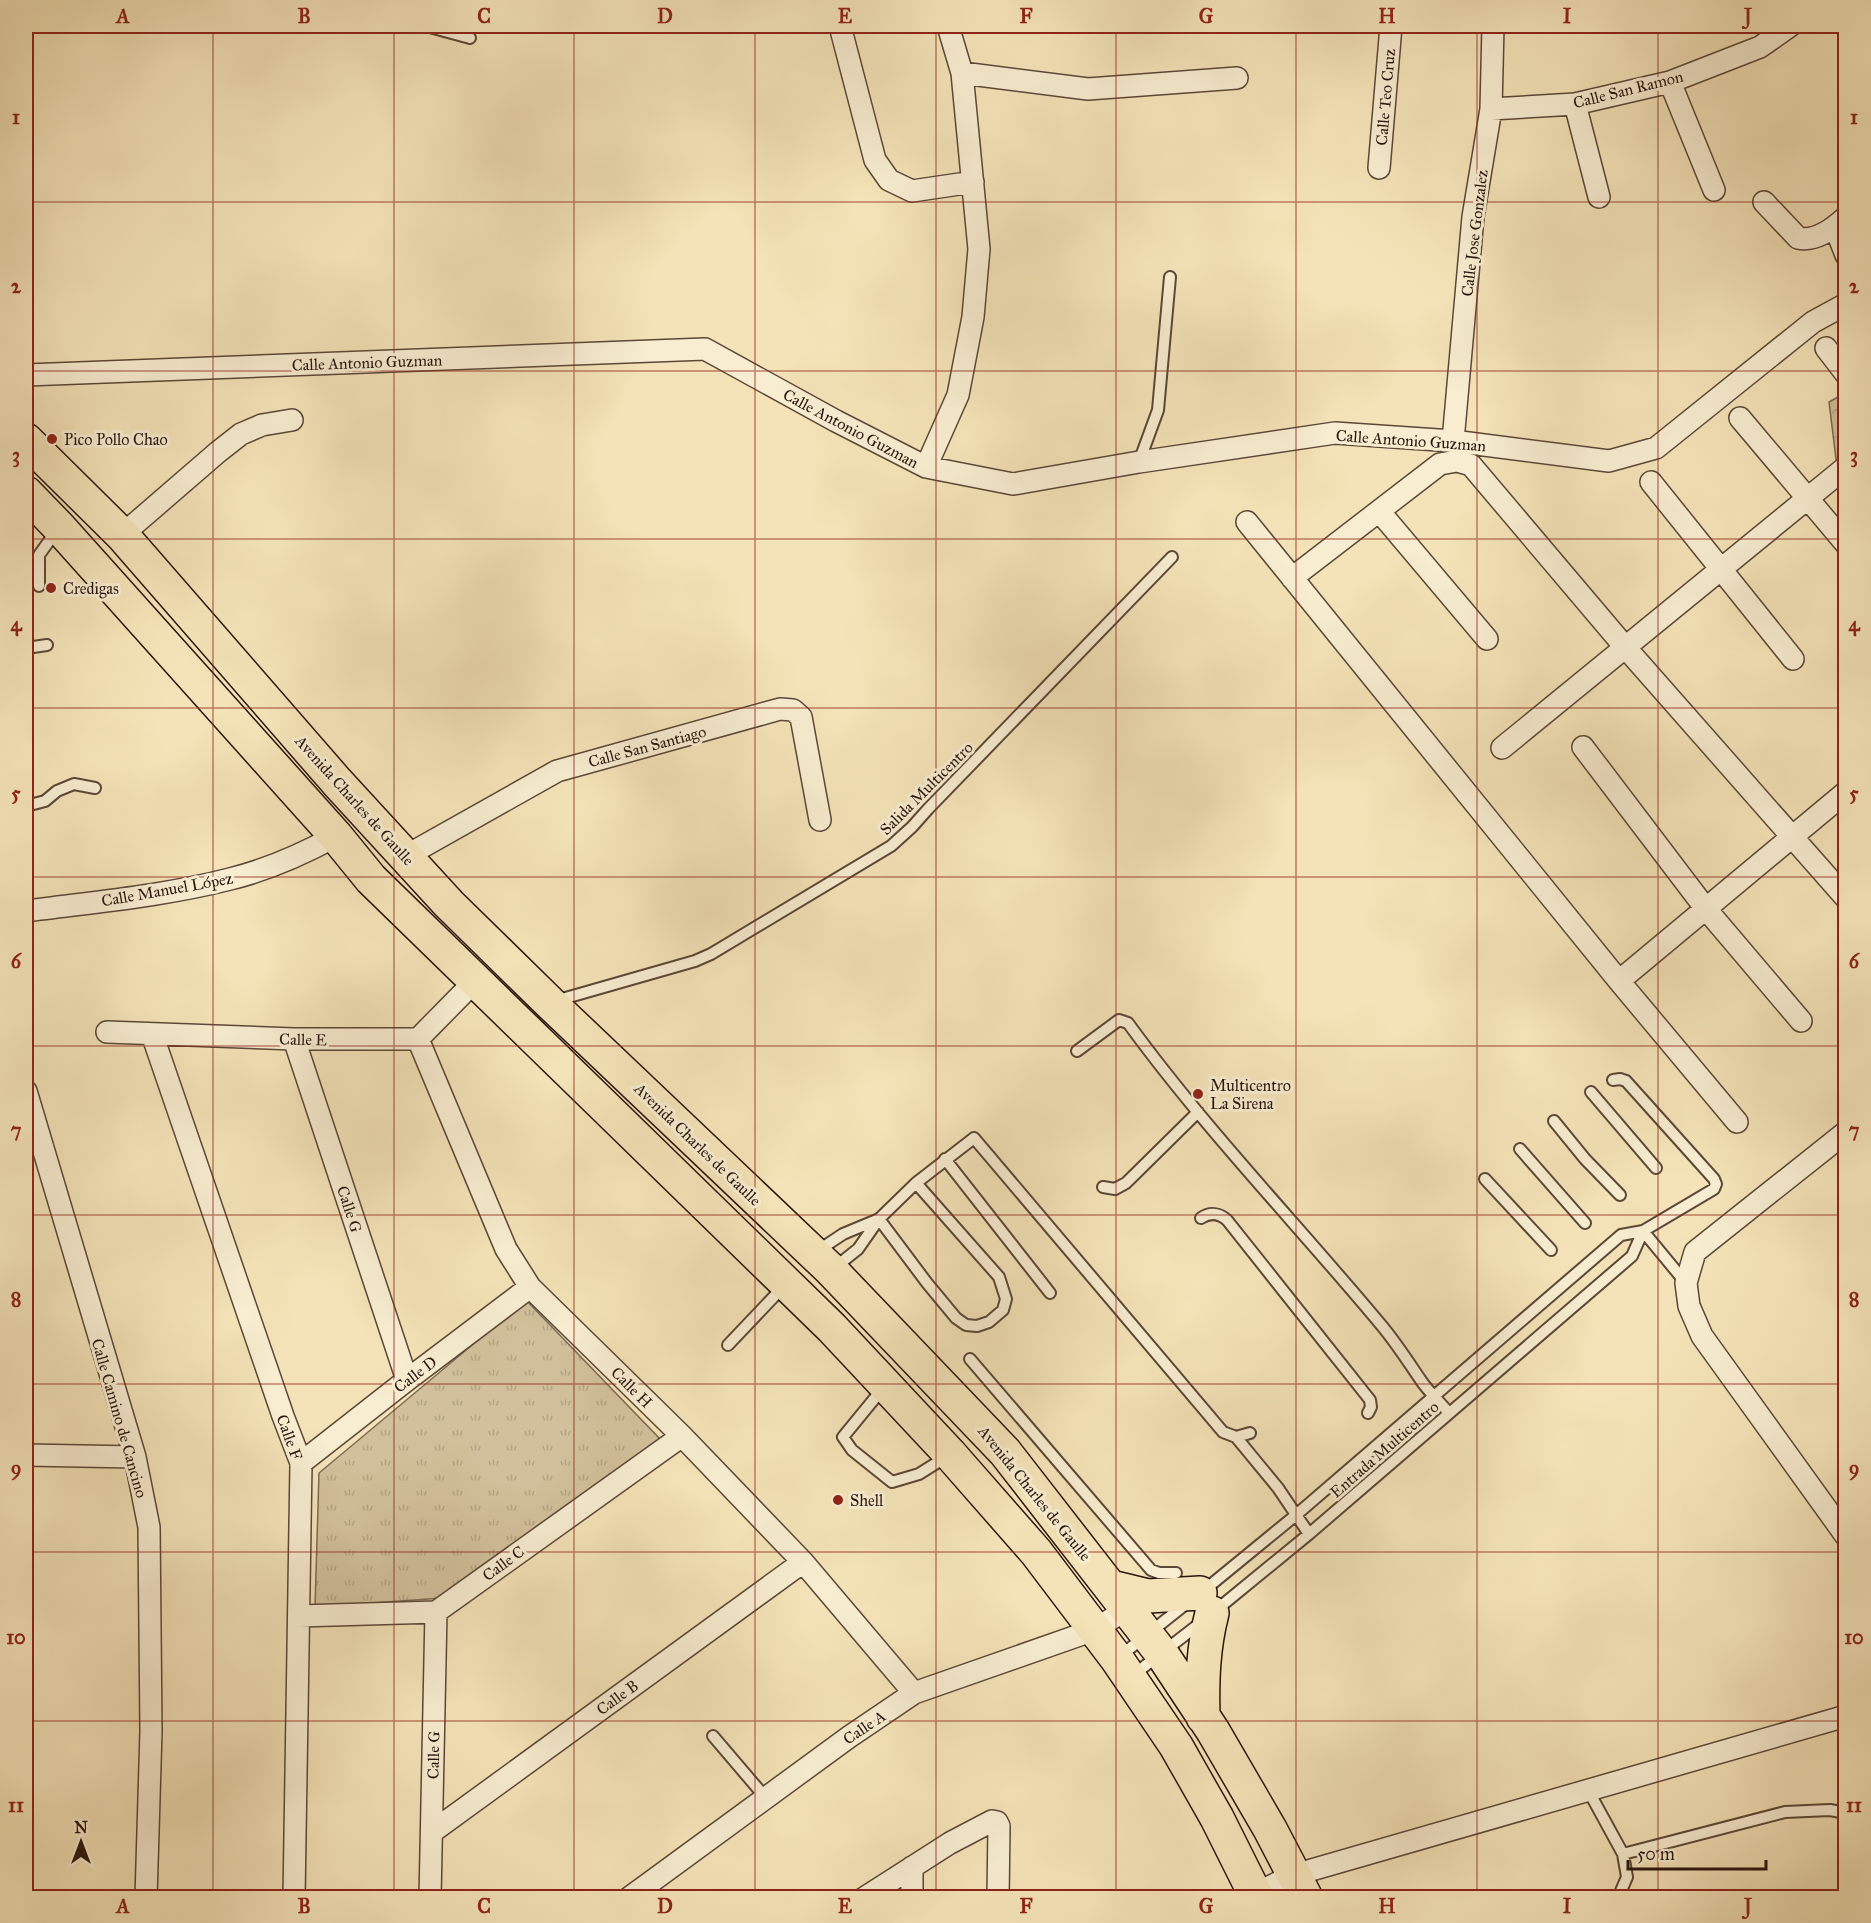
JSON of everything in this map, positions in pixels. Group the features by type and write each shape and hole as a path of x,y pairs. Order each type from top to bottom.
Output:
{"main road":[{"name":"Avenida Charles de Gaulle","path":"26,440 122,535 396,849 406,856 449,904 580,1032 823,1261 1005,1452 1155,1645 1203,1717 1270,1829 1300,1886"},
{"path":"26,493 336,836 371,879 832,1328 950,1454 1036,1552 1123,1668 1176,1746 1217,1818 1253,1896"},
{"path":"475,981 513,999 519,998 524,993 524,984 520,974"},
{"path":"526,1029 522,1021 524,1013 532,1009 541,1014 558,1032 568,1035 580,1032"},
{"path":"1119,1598 1196,1593 1206,1639 1202,1672 1203,1717"}],"street":[{"path":"840,26 875,160 889,180 912,191 973,182"},
{"path":"926,467 958,395 973,317 979,249 962,73 948,26"},
{"name":"Calle Teo Cruz","path":"1379,168 1391,26"},
{"name":"Calle Jose Gonzalez","path":"1453,441 1473,217 1491,109 1492,26"},
{"name":"Calle San Ramon","path":"1491,109 1575,104 1670,82 1760,47 1790,26"},
{"path":"962,73 1088,88 1237,78"},
{"path":"1670,82 1714,190"},
{"path":"1575,104 1599,197"},
{"path":"1764,202 1798,238 1805,240 1840,222 1845,255"},
{"name":"Calle Antonio Guzman","path":"26,375 705,349 836,421 926,467 1013,484 1139,462 1335,433 1453,441 1609,461 1656,448 1813,322 1845,304"},
{"path":"1826,348 1845,375"},
{"path":"1740,418 1845,544"},
{"path":"122,535 241,434 262,425 291,420"},
{"path":"1292,578 1440,464 1457,461 1471,465 1625,647 1845,898"},
{"path":"1502,748 1845,467"},
{"path":"1651,482 1793,658"},
{"path":"1380,511 1487,639"},
{"path":"1247,522 1619,981 1737,1122"},
{"name":"Calle San Santiago","path":"406,856 557,771 780,709 794,710 801,717 820,820"},
{"path":"1583,747 1706,909 1800,1021"},
{"path":"1619,981 1845,792"},
{"name":"Calle Manuel López","path":"26,911 153,894 231,879 301,855 336,836"},
{"path":"418,1039 475,981"},
{"name":"Calle E","path":"106,1032 294,1039 418,1039"},
{"name":"Calle F","path":"152,1034 301,1463 294,1898"},
{"name":"Calle G","path":"294,1039 407,1380"},
{"name":"Calle H","path":"418,1039 506,1249 530,1287 682,1436 803,1562 914,1693"},
{"name":"Calle Camino de Cancino","path":"26,1091 135,1457 149,1527 151,1731 146,1898"},
{"path":"1845,1132 1695,1252 1686,1284 1689,1306 1702,1336 1845,1536"},
{"name":"Calle D","path":"301,1463 530,1287"},
{"name":"Calle C","path":"436,1612 682,1436"},
{"path":"26,1455 135,1457"},
{"name":"Calle B","path":"432,1832 803,1562"},
{"name":"Calle A","path":"629,1898 765,1797 914,1693 1094,1630 1119,1598"},
{"path":"299,1616 436,1612"},
{"name":"Calle G","path":"430,1898 436,1612"},
{"path":"1253,1896 1300,1886 1588,1790 1845,1716"},
{"path":"864,1898 989,1821 995,1821 999,1826 998,1898"},
{"path":"912,1867 912,1898"}],"lane":[{"path":"426,26 470,38"},
{"path":"1139,462 1158,410 1170,277"},
{"path":"39,586 39,555 59,527"},
{"name":"Salida Multicentro","path":"549,1002 695,961 711,954 891,846 912,827 1172,557"},
{"path":"26,648 47,645"},
{"path":"26,806 45,801 57,791 74,784 95,788"},
{"path":"1077,1051 1119,1020 1128,1023 1198,1112 1383,1328 1410,1362 1423,1384 1449,1412"},
{"name":"Entrada Multicentro","path":"1123,1668 1155,1645 1196,1593 1296,1515 1621,1235 1643,1231 1714,1189 1716,1184 1714,1179 1626,1081 1614,1080"},
{"path":"1591,1092 1656,1168"},
{"path":"1103,1187 1115,1189 1126,1183 1198,1112"},
{"path":"1554,1122 1585,1160 1620,1195"},
{"path":"823,1261 858,1249 879,1219 916,1184 974,1138 1223,1432 1236,1437 1278,1488 1309,1534"},
{"path":"1520,1149 1585,1223"},
{"path":"945,1160 1050,1293"},
{"path":"1485,1179 1551,1250"},
{"path":"879,1219 956,1318 966,1325 977,1326 989,1322 1002,1310 1006,1299 999,1277 916,1184"},
{"path":"1201,1218 1217,1214 1227,1220 1370,1400 1371,1407 1368,1413"},
{"path":"823,1261 843,1234 879,1219"},
{"path":"1643,1231 1686,1284"},
{"name":"Entrada Multicentro","path":"1123,1668 1155,1645 1196,1593 1309,1534 1632,1256 1643,1231"},
{"path":"728,1345 786,1284"},
{"path":"970,1359 1151,1570 1196,1593"},
{"path":"886,1385 843,1437 852,1450 892,1482 919,1474 950,1454"},
{"path":"1236,1437 1250,1433"},
{"path":"713,1736 765,1797"},
{"path":"1588,1790 1623,1854 1627,1877 1618,1898"},
{"path":"1623,1854 1785,1812 1830,1810 1845,1813"}],"green space":[{"path":"1845,393 1845,532 1829,402"},
{"path":"26,1111 38,1159 26,1161"},
{"path":"526,1300 660,1439 443,1598 315,1607 319,1473"}],"place":[{"name":"Pico Pollo Chao","path":"52,439"},
{"name":"Credigas","path":"51,588"},
{"name":"Multicentro La Sirena","path":"1198,1094"},
{"name":"Shell","path":"838,1500"}]}
